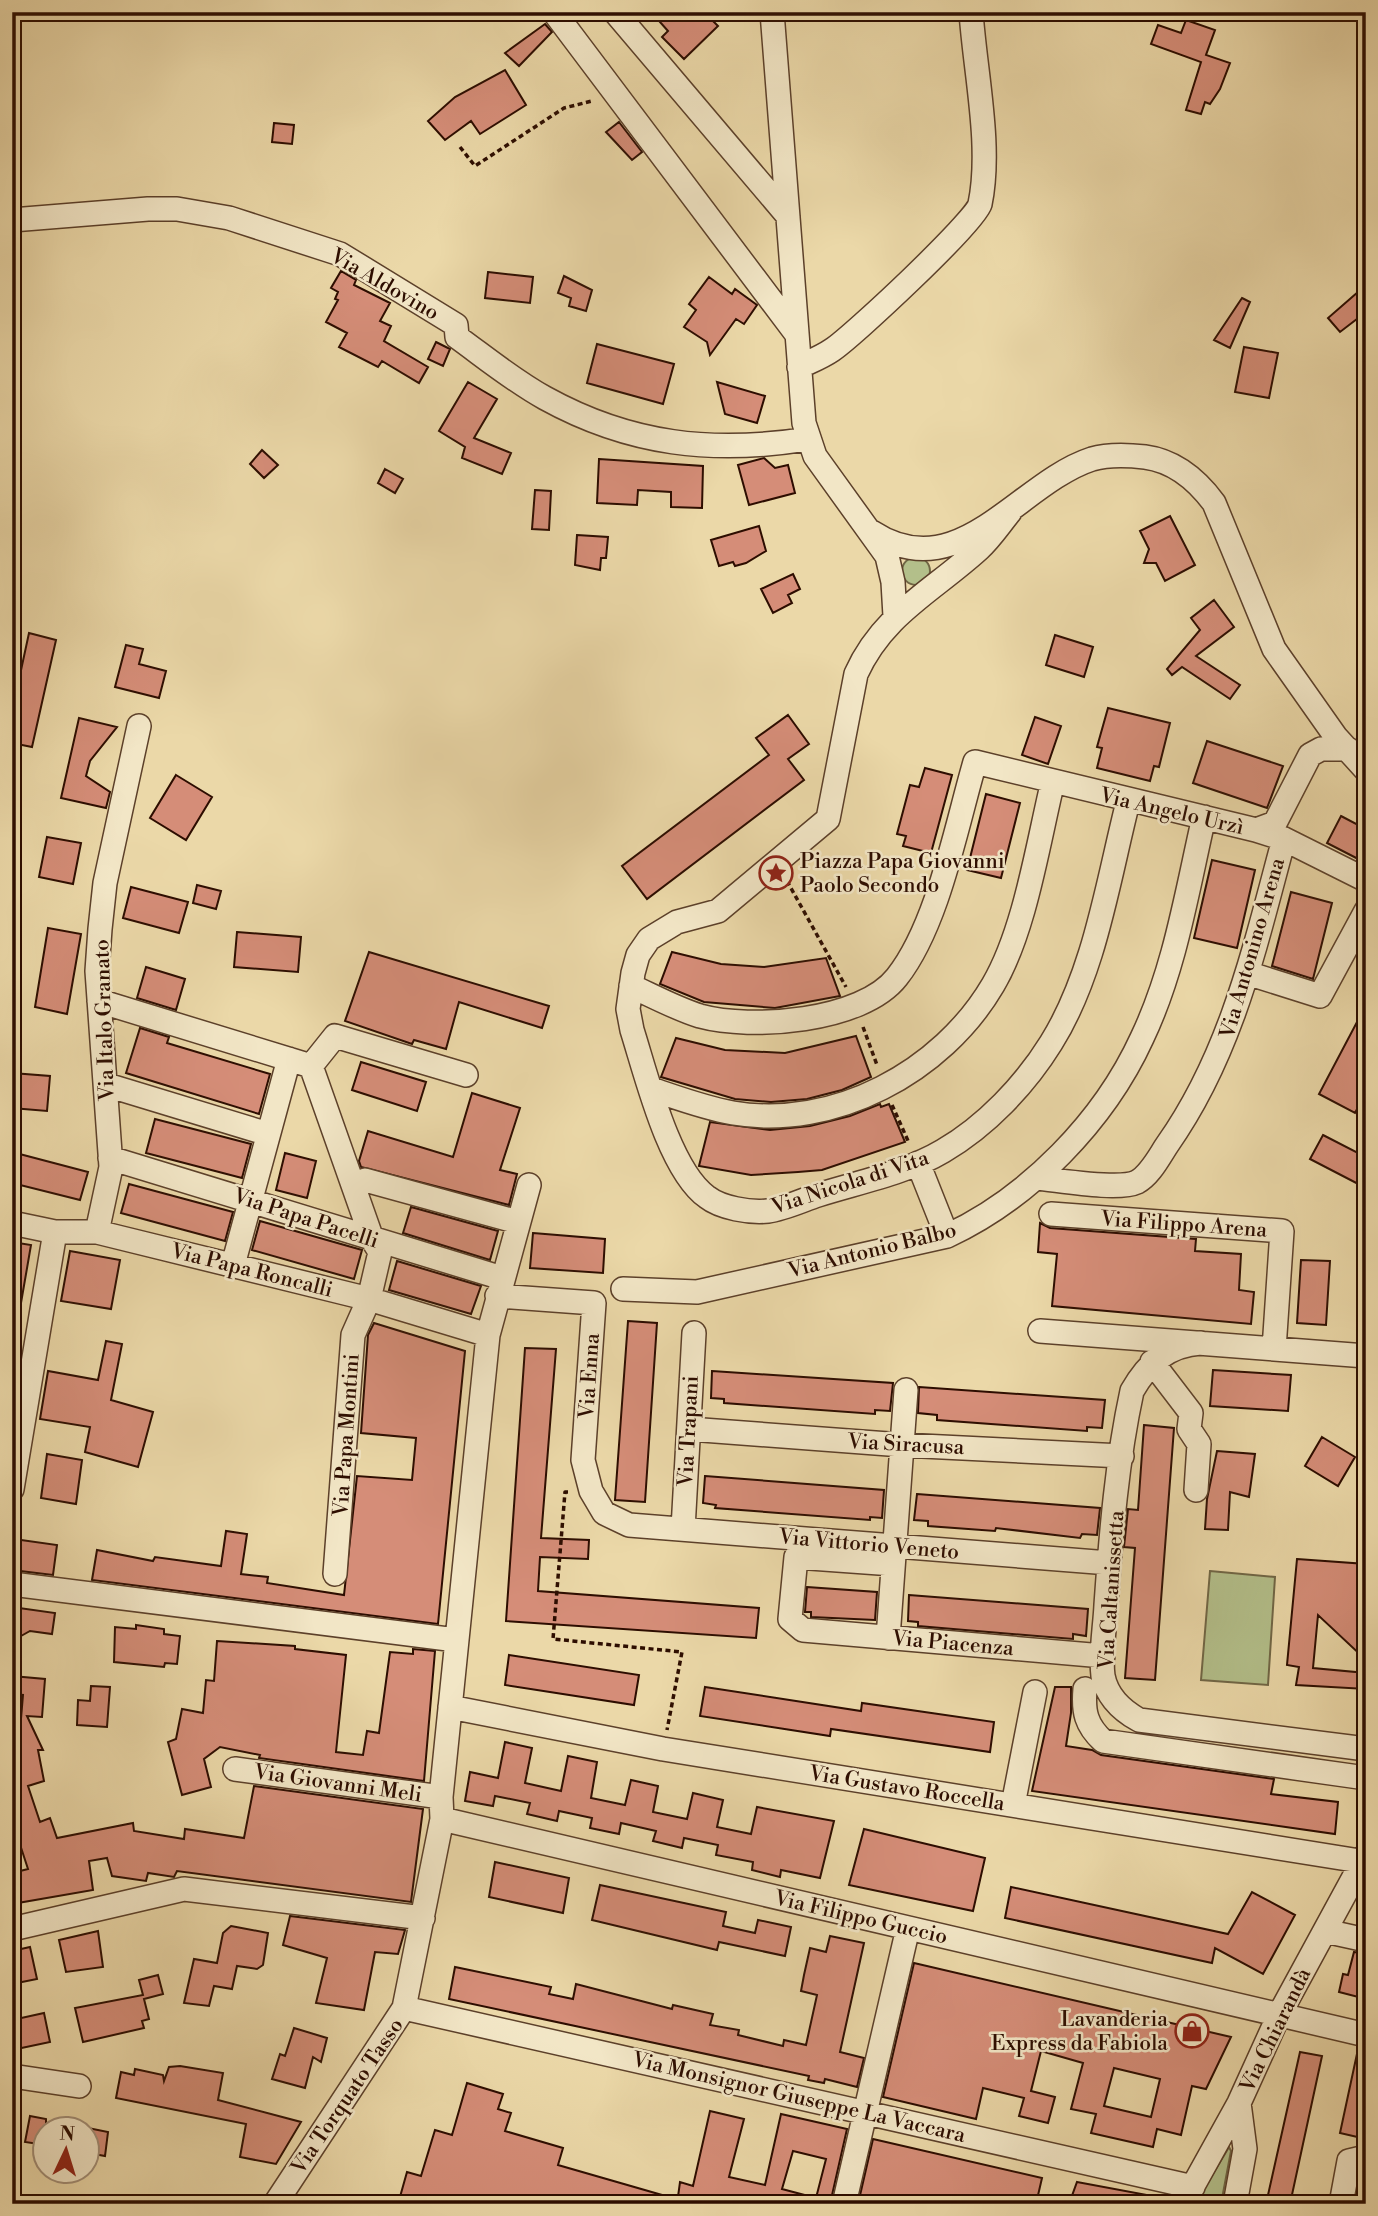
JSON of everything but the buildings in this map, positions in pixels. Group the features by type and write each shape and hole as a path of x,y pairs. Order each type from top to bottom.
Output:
{"street":[{"path":"554,12 795,332"},
{"path":"615,12 788,216"},
{"path":"757,12 759,46 773,54"},
{"path":"772,12 795,332 808,439 815,456 842,496 872,532 887,556 893,582 895,616"},
{"path":"799,367 833,350 917,272 979,208 984,174 983,137 971,12"},
{"name":"Via Aldovino","path":"12,220 148,209 177,209 229,218 340,254 456,325 457,337 528,388 590,421 658,442 763,446 808,439"},
{"path":"872,532 888,542 913,547 940,547 969,537 1010,512 1070,469 1093,459 1123,454 1150,458 1177,468 1199,483 1214,503 1274,649 1303,691 1366,770"},
{"path":"855,1005 776,1024 737,1023 699,1016 631,986 638,955 649,939 677,922 718,911 828,820 856,674 864,657 895,616 982,547 1010,512"},
{"name":"Via Italo Granato","path":"97,1232 110,1158 107,1084 97,971 105,883 139,726"},
{"path":"1256,830 1275,823 1310,755 1321,749 1348,749"},
{"name":"Via Angelo Urzì","path":"855,1005 880,994 896,978 914,950 929,916 975,762 1128,802 1256,830 1284,839 1366,880"},
{"path":"651,1089 701,1106 752,1115 816,1111 885,1088 927,1058 967,1021 993,985 1007,955 1026,893 1053,781"},
{"name":"Via Nicola di Vita","path":"631,986 628,1009 651,1089 675,1154 690,1182 708,1198 726,1206 768,1211 918,1163 972,1132 1016,1089 1052,1041 1081,976 1128,802"},
{"name":"Via Antonio Balbo","path":"623,1289 696,1292 947,1236 982,1220 1036,1178 1087,1122 1121,1076 1142,1038 1176,937 1204,817"},
{"name":"Via Antonino Arena","path":"1036,1178 1125,1185 1145,1176 1193,1106 1221,1052 1247,973 1284,839"},
{"path":"1247,973 1320,996 1366,911"},
{"path":"99,1000 311,1066 335,1036 466,1075"},
{"path":"233,1265 289,1059"},
{"name":"Via Papa Montini","path":"311,1066 372,1239 380,1252 369,1299 353,1335 335,1574"},
{"path":"107,1084 268,1134"},
{"name":"Via Papa Pacelli","path":"110,1158 250,1199 372,1239 499,1287"},
{"path":"918,1163 947,1236"},
{"path":"365,1180 518,1222"},
{"name":"Via Torquato Tasso","path":"275,2204 404,2008 423,1918 441,1808 488,1335 529,1185"},
{"name":"Via Filippo Arena","path":"1051,1214 1282,1231 1274,1349"},
{"name":"Via Papa Roncalli","path":"12,1223 55,1232 97,1232 369,1299 488,1335"},
{"path":"12,1489 22,1371 55,1232"},
{"name":"Via Enna","path":"499,1287 594,1304 583,1460 591,1491 604,1513 629,1525"},
{"path":"1040,1331 1366,1356"},
{"name":"Via Trapani","path":"682,1529 694,1333"},
{"name":"Via Caltanissetta","path":"1201,1343 1177,1347 1152,1362 1132,1391 1109,1563 1103,1677 1111,1698 1124,1711 1139,1720 1366,1749"},
{"path":"1152,1362 1191,1413 1189,1429 1199,1444 1196,1490"},
{"path":"888,1638 906,1390"},
{"name":"Via Siracusa","path":"689,1429 902,1445 1122,1456"},
{"name":"Via Vittorio Veneto","path":"629,1525 682,1529 894,1556 1109,1563"},
{"name":"Via Piacenza","path":"894,1556 796,1558 790,1619 803,1630 1103,1656"},
{"path":"12,1584 456,1640"},
{"path":"1085,1689 1083,1710 1090,1729 1103,1741 1366,1778"},
{"path":"1013,1805 1035,1692"},
{"name":"Via Gustavo Roccella","path":"450,1707 663,1749 1365,1859"},
{"name":"Via Giovanni Meli","path":"236,1769 441,1808"},
{"name":"Via Filippo Guccio","path":"441,1808 908,1928 1366,2035"},
{"name":"Via Chiarandà","path":"1188,2195 1239,2103 1279,2015 1365,1859"},
{"path":"12,1929 184,1889 423,1918"},
{"path":"844,2204 908,1928"},
{"path":"1325,1931 1366,1940"},
{"name":"Via Monsignor Giuseppe La Vaccara","path":"404,2008 867,2113 1188,2195"},
{"path":"12,2076 79,2086"},
{"path":"1235,2204 1245,2148 1239,2103"},
{"path":"1340,2204 1349,2161 1366,2157"}],"path":[{"path":"460,147 475,166 564,108 586,101 620,101"},
{"path":"777,864 855,1005 885,1088 918,1163"},
{"path":"591,1491 565,1492 553,1639 682,1652 663,1749"}],"green space":[{"path":"916,557 926,561 930,571 926,581 916,585 906,581 902,571 906,561"},
{"path":"1210,1571 1275,1577 1268,1685 1201,1680"},
{"path":"1229,2147 1231,2151 1221,2204 1195,2204"}],"place":[{"name":"Piazza Papa Giovanni Paolo Secondo","path":"776,873"},
{"name":"Lavanderia Express da Fabiola","path":"1192,2031"}]}
